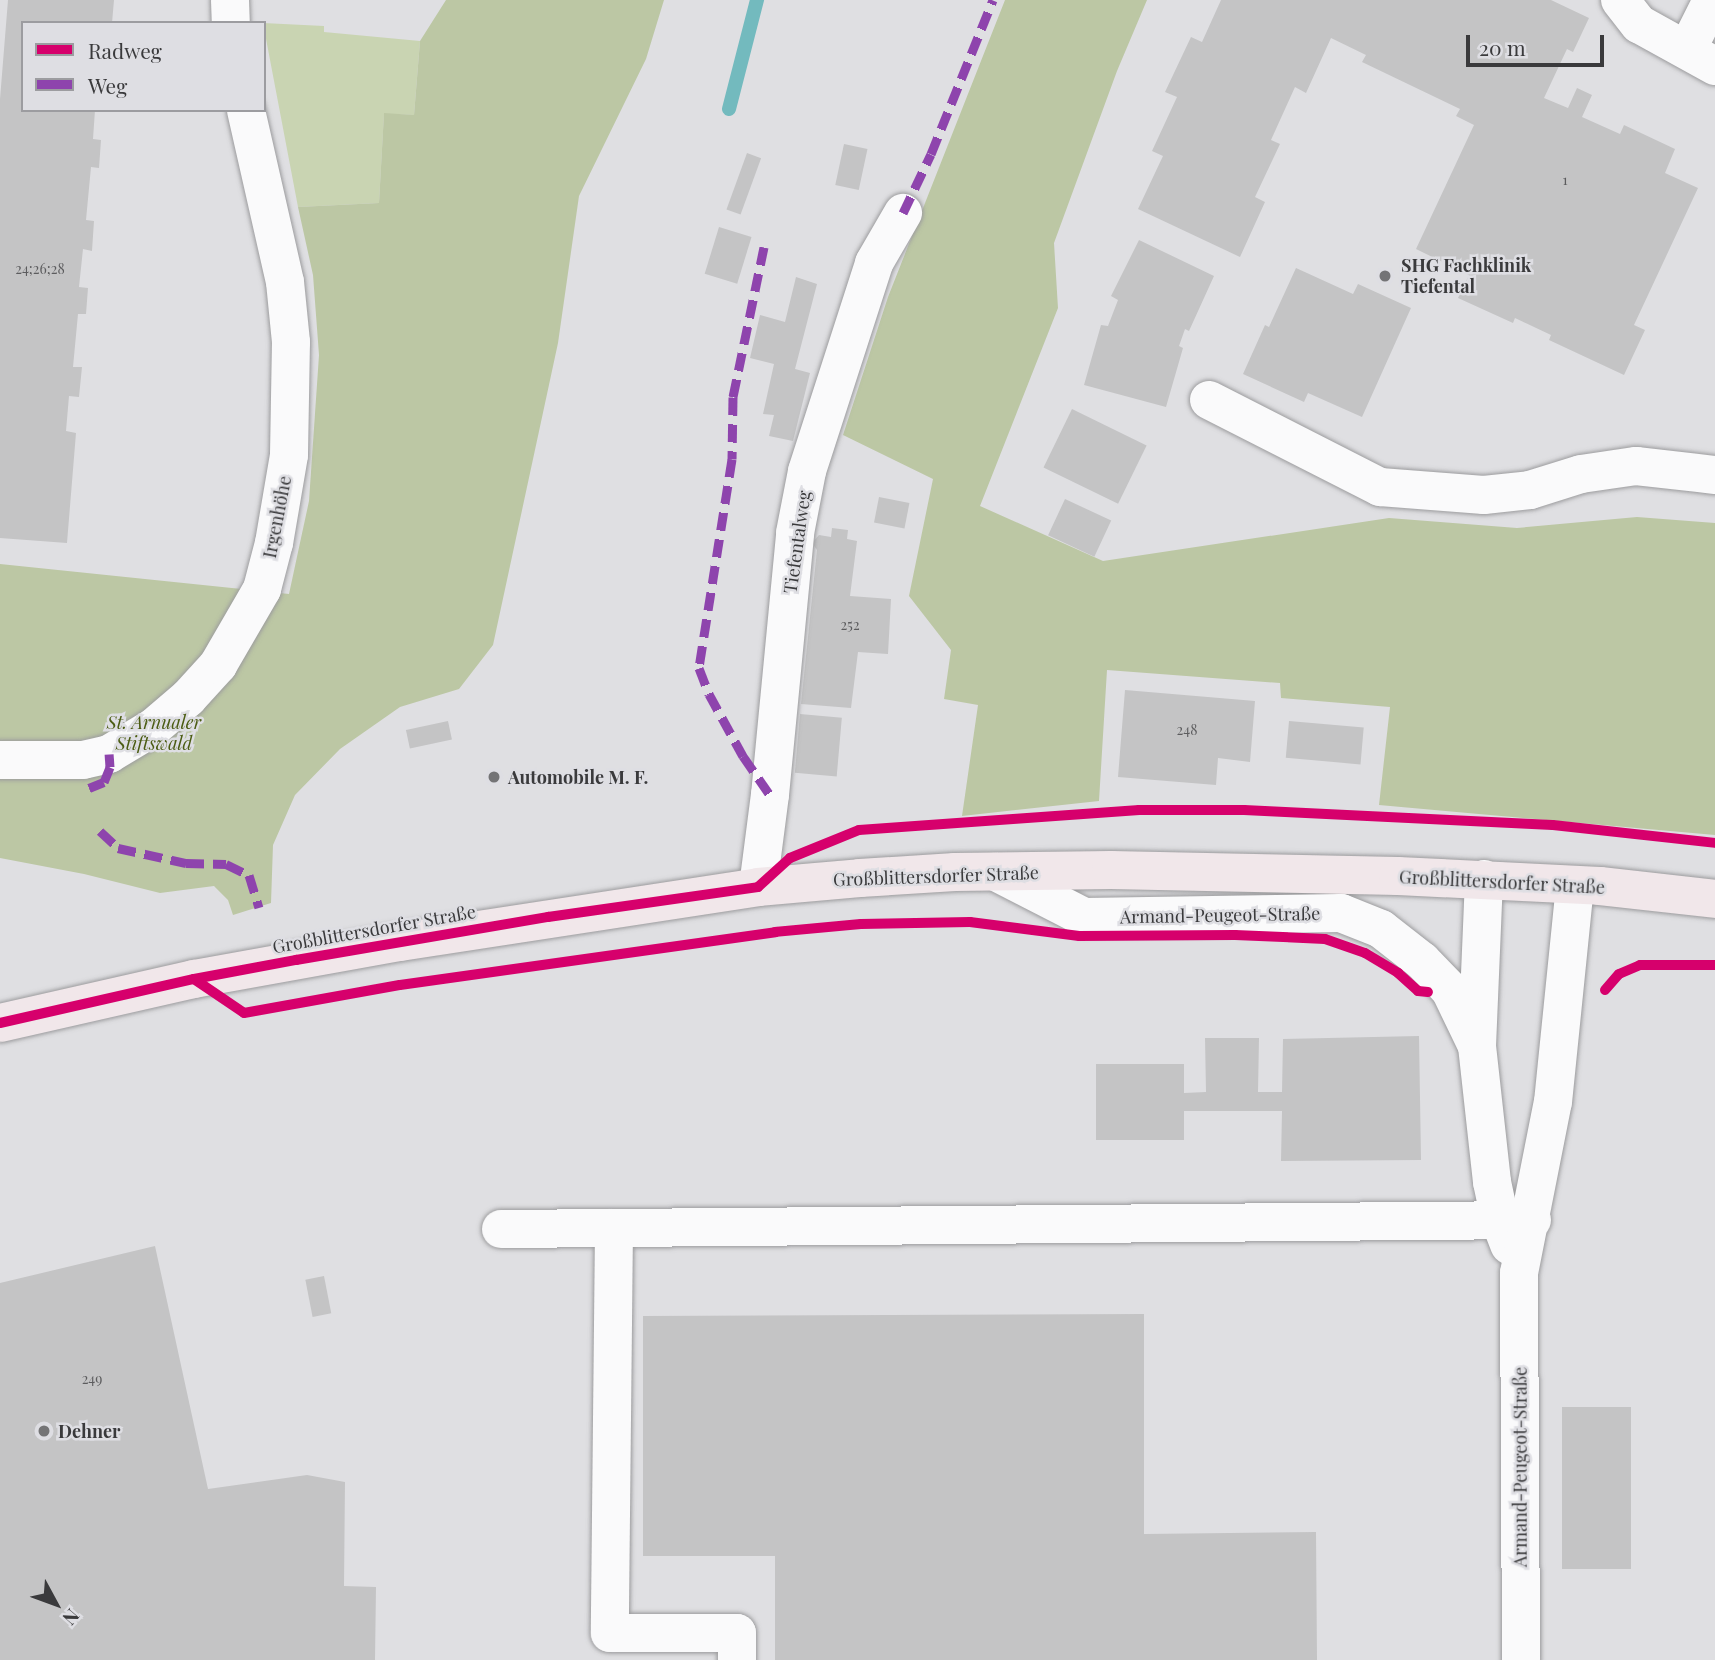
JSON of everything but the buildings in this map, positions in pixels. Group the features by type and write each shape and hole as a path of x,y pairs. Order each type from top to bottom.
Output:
{"main road":[{"name":"Großblittersdorfer Straße","path":"0,1023 194,979 534,919 758,887 897,876 1137,870 1484,879 1575,885 1715,900"}],"street":[{"path":"230,0 231,21"},
{"path":"1620,0 1639,24 1701,58 1712,0"},
{"name":"Irgenhöhe","path":"0,760 83,760 109,754 154,727 188,698 218,665 262,589 279,520 289,455 291,342 285,282 246,112"},
{"name":"Tiefentalweg","path":"758,887 770,795 795,533 807,471 874,263 903,213"},
{"path":"1209,400 1345,472 1380,487 1483,495 1530,491 1581,474 1636,466 1715,475"},
{"name":"Armand-Peugeot-Straße","path":"996,872 1084,917 1341,913 1381,929 1422,961 1450,990 1477,1046"},
{"name":"Armand-Peugeot-Straße","path":"1484,879 1477,1046 1492,1182 1516,1220"},
{"name":"Armand-Peugeot-Straße","path":"1521,1660 1519,1273 1516,1220 1553,1102 1575,885"},
{"path":"501,1229 1516,1220"},
{"path":"614,1228 610,1633 737,1633 737,1660"}],"green space":[{"name":"St. Arnualer Stiftswald","path":"446,0 664,0 646,59 579,196 558,343 493,645 459,689 400,707 340,749 295,795 273,845 271,903 233,915 228,900 214,886 160,893 84,874 0,858 0,564 289,594 309,501 319,355 313,275 298,207 379,203 384,113 414,115 420,41"},
{"path":"1005,0 1147,0 1117,71 1054,243 1058,308 980,506 1103,561 1389,518 1517,528 1637,517 1715,523 1715,835 1379,805 1390,707 1281,698 1280,683 1107,670 1099,801 962,816 978,705 944,699 951,650 909,596 933,479 843,435 888,297"},
{"path":"266,23 324,26 324,32 420,41 414,115 384,114 379,203 298,207 266,39"}],"waterway":[{"path":"729,109 757,0"}],"marked path":[{"path":"903,213 931,154 993,0"},
{"path":"764,247 733,397 732,459 699,668 709,694 743,756 770,795"},
{"path":"89,788 104,782 110,767 109,754"},
{"path":"100,831 118,848 186,863 226,864 249,875 259,907"}],"cycle path":[{"path":"0,1023 194,979 296,960 548,917 758,887 790,858 859,830 1139,810 1244,810 1553,825 1715,843"},
{"path":"194,979 244,1013 400,985 775,932 861,924 970,922 1079,936 1235,935 1325,939 1365,953 1398,973 1418,991 1428,992"},
{"path":"1605,990 1619,974 1640,965 1715,965"}],"place":[{"name":"SHG Fachklinik Tiefental","path":"1385,276"},
{"name":"Automobile M. F.","path":"494,777"},
{"name":"Dehner","path":"44,1431"}]}
